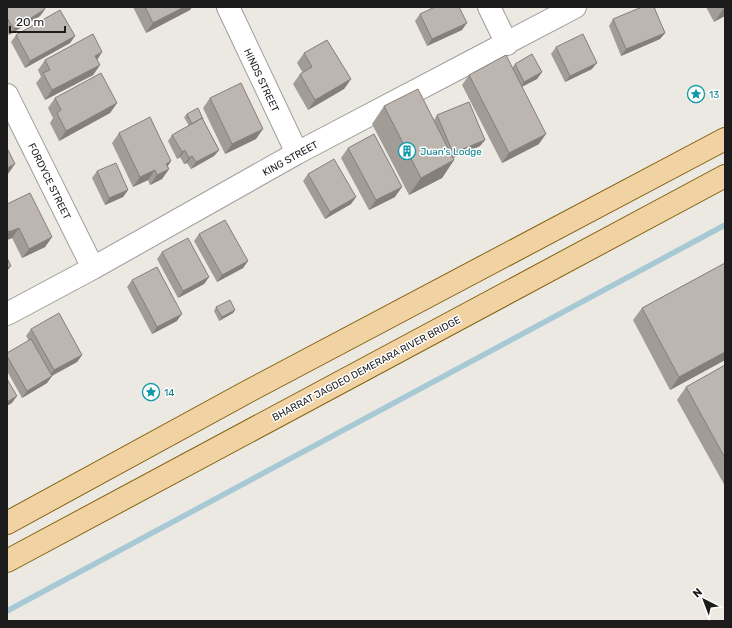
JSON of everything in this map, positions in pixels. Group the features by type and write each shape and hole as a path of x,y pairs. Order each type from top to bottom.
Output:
{"main road":[{"path":"7,523 224,404 725,139"},
{"name":"BHARRAT JAGDEO DEMERARA RIVER BRIDGE","path":"7,561 725,176"}],"street":[{"name":"HINDS STREET","path":"228,7 297,154"},
{"path":"489,7 507,44"},
{"name":"KING STREET","path":"7,314 93,268 297,154 575,7"},
{"name":"FORDYCE STREET","path":"7,95 93,268"}],"building":[{"path":"7,7 44,7 45,9 14,29 7,18"},
{"path":"145,7 184,7 153,23"},
{"path":"435,7 459,7 467,23 432,39 420,14"},
{"path":"642,7 654,7 665,33 626,49 613,19"},
{"path":"60,10 75,36 30,61 16,35"},
{"path":"93,34 102,52 95,56 100,65 52,90 43,73 50,70 45,60"},
{"path":"583,34 597,63 570,76 556,47"},
{"path":"327,40 351,79 315,100 300,74 312,67 304,53"},
{"path":"532,54 542,72 524,82 515,64"},
{"path":"506,55 546,134 509,153 469,75"},
{"path":"101,73 117,103 66,131 57,113 61,110 55,98"},
{"path":"241,83 263,129 232,144 210,98"},
{"path":"418,89 454,160 421,178 384,106"},
{"path":"469,102 485,140 453,153 437,115"},
{"path":"198,108 203,119 202,118 192,124 187,114"},
{"path":"150,117 171,161 166,164 169,169 157,175 155,170 140,177 119,133"},
{"path":"202,118 219,150 196,162 192,156 189,158 185,150 182,152 172,135"},
{"path":"374,134 402,187 376,200 348,148"},
{"path":"7,148 15,164 7,168"},
{"path":"334,159 356,197 330,212 308,174"},
{"path":"116,163 128,190 109,198 97,171"},
{"path":"30,193 52,237 29,249 19,228 9,232 7,229 7,204"},
{"path":"225,220 248,261 222,275 199,234"},
{"path":"188,238 209,277 183,291 162,252"},
{"path":"7,258 11,266 7,268"},
{"path":"725,263 725,352 679,377 642,308"},
{"path":"157,267 182,314 157,327 132,280"},
{"path":"230,300 235,310 222,317 216,307"},
{"path":"59,313 82,355 54,370 31,329"},
{"path":"31,339 52,376 27,391 7,356 7,353"},
{"path":"725,365 725,458 686,387"},
{"path":"7,379 17,396 7,402"}],"waterway":[{"path":"7,611 725,225"}],"place":[{"name":"13","path":"696,94"},
{"name":"Juan's Lodge","path":"407,151"},
{"name":"14","path":"151,392"}]}
